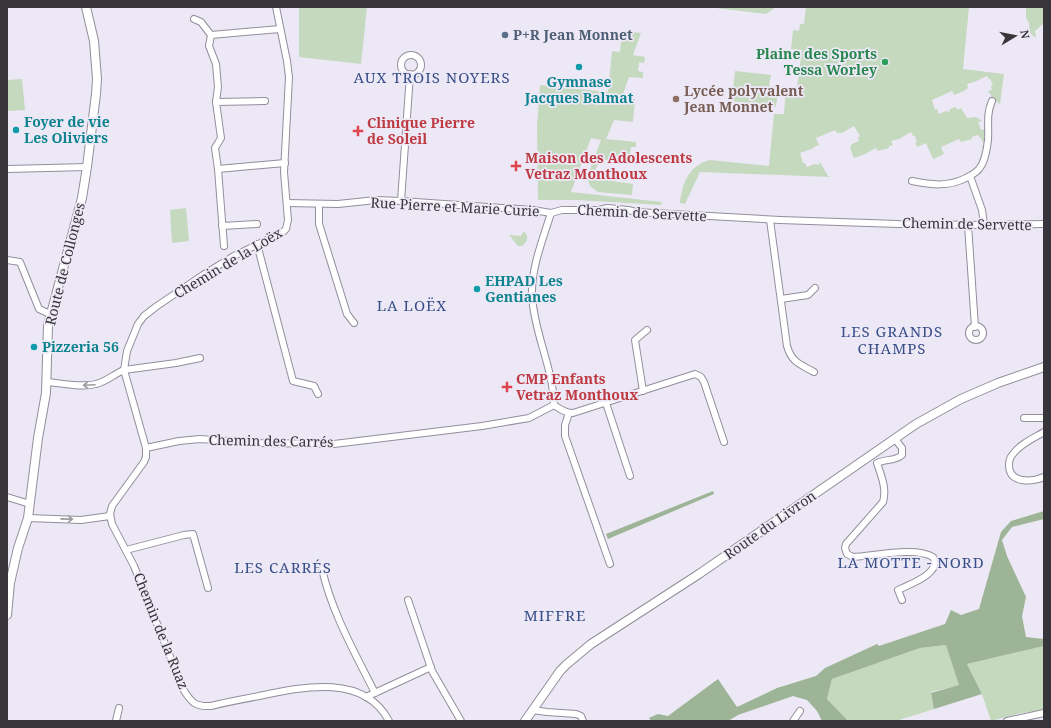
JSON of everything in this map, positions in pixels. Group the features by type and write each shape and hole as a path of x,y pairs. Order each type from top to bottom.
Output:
{"street":[{"name":"Route de Collonges","path":"7,615 8,592 18,548 28,518 38,438 46,393 48,325 82,198 87,167 97,79 94,41 86,7"},
{"name":"Chemin de la Loëx","path":"146,448 124,370 127,351 138,324 144,316 157,306 202,275 257,244 279,235 286,229 288,220 285,163 289,77 276,7"},
{"path":"194,19 201,22 211,35 280,29"},
{"name":"Chemin de la Loëx","path":"211,35 209,46 216,64 218,79 216,102 221,138 215,148 224,246"},
{"path":"401,201 410,74"},
{"path":"216,102 265,101"},
{"path":"912,181 948,185 970,176 980,169 988,140 987,116 992,101"},
{"path":"218,169 285,163"},
{"path":"7,169 87,167"},
{"path":"970,176 982,210 984,225"},
{"name":"Rue Pierre et Marie Curie","path":"287,203 338,204 382,200 533,210 551,213"},
{"path":"319,204 319,224 347,314 354,323"},
{"name":"Chemin de Servette","path":"551,213 562,210 599,210 607,208 636,212 770,220 968,225 1044,224"},
{"path":"551,213 533,277 532,298 552,380 554,405 569,413 573,413 643,391 690,374 695,374 699,375 704,382 724,442"},
{"path":"770,220 787,346 790,355 797,363 814,372"},
{"name":"Chemin de la Loëx","path":"222,226 257,224"},
{"path":"968,225 975,327"},
{"path":"257,244 293,381 314,386 318,394"},
{"path":"7,260 17,260 20,262 40,309 50,314"},
{"path":"781,299 808,295 815,288"},
{"path":"643,391 635,340 647,330"},
{"path":"46,382 94,385 124,370 200,358"},
{"name":"Route du Livron","path":"525,721 560,671 588,646 698,574 921,421 961,399 998,383 1044,367"},
{"path":"606,403 630,476"},
{"name":"Chemin des Carrés","path":"146,448 179,441 200,439 264,443 334,444 482,426 529,418 554,405"},
{"path":"569,413 565,425 565,436 610,564"},
{"path":"1024,418 1044,418"},
{"path":"1044,432 1016,451 1011,456 1009,463 1010,472 1020,480 1029,481 1044,477"},
{"path":"895,439 902,448 902,455 899,458 883,460 878,463 884,488 882,502 846,544 845,548 847,554 853,557 905,552 922,553 933,557 935,562 934,566 927,574 898,590 902,600"},
{"path":"28,518 81,520 110,516 112,506 144,462 146,457 146,448"},
{"path":"7,497 30,504"},
{"name":"Chemin de la Ruaz","path":"110,516 134,566 183,689 189,699 194,703 212,706 295,688 317,686 339,688 352,691 366,697 380,707 389,721"},
{"path":"126,550 192,534 208,588"},
{"path":"322,570 340,622 375,693"},
{"path":"408,600 431,667 461,721"},
{"path":"366,697 431,667"},
{"path":"116,721 119,708"},
{"path":"532,710 576,714 580,716 583,721"},
{"path":"793,721 800,711"},
{"path":"1008,721 1044,713"}],"green space":[{"path":"299,7 367,7 361,64 299,57"},
{"path":"708,7 776,7 766,14"},
{"name":"Plaine des Sports Tessa Worley","path":"806,7 969,7 963,69 1004,74 1000,104 995,101 988,91 992,90 991,86 993,85 987,76 967,84 968,88 964,91 954,95 952,91 932,100 935,110 937,109 939,114 946,111 949,112 950,109 956,107 957,110 961,108 967,118 976,117 982,121 978,122 981,130 985,129 984,144 978,135 972,137 972,139 961,142 959,139 941,147 944,154 933,159 926,143 917,147 915,143 917,142 915,136 913,136 911,132 899,139 891,141 893,145 889,146 889,148 878,151 876,148 854,158 850,148 852,144 859,141 858,137 860,136 854,126 842,133 837,133 835,130 816,138 819,145 800,153 803,163 805,163 807,167 814,164 819,165 820,162 828,176 831,177 700,172 685,204 680,203 688,176 697,166 710,160 769,166 774,114 784,114 786,88 797,88 802,50 791,49 793,30 799,31 800,24 804,24"},
{"path":"1026,7 1044,7 1044,23 1035,31 1036,38 1030,33 1029,23 1026,18"},
{"path":"622,31 641,33 633,55 645,57 644,63 639,62 638,71 643,72 643,78 629,77 622,97 635,99 633,122 614,120 606,139 636,142 636,147 631,147 630,155 635,156 634,163 600,159 592,178 633,184 632,195 598,192 590,186 587,178 601,140 591,138 571,192 662,202 661,205 576,200 538,200 537,126 540,85 608,92 612,51 620,52"},
{"path":"735,71 771,75 769,86 779,87 776,107 732,101"},
{"path":"22,79 25,110 7,111 7,80"},
{"path":"186,208 189,241 172,243 170,210"},
{"path":"524,231 527,236 527,241 522,246 518,246 509,235 521,236"},
{"path":"713,491 714,494 608,539 606,534"},
{"path":"1044,511 1044,519 1012,527 1002,540 1007,556 1026,597 1022,616 1026,637 1044,639 1044,646 967,664 982,694 934,709 931,693 959,685 946,645 920,648 832,679 827,699 848,721 822,721 817,711 807,700 793,696 738,715 728,721 651,721 649,718 658,714 668,716 718,679 737,707 777,688 816,676 825,668 877,644 879,646 945,624 951,610 961,615 979,609 1001,532 1011,521"},
{"path":"947,645 960,685 931,692 934,709 896,721 848,721 827,699 832,679 920,648"},
{"path":"1044,646 1044,710 1021,713 991,721 982,694 967,664"}],"place":[{"name":"P+R Jean Monnet","path":"505,35"},
{"name":"Plaine des Sports Tessa Worley","path":"885,62"},
{"name":"Gymnase Jacques Balmat","path":"579,67"},
{"name":"Lycée polyvalent Jean Monnet","path":"676,99"},
{"name":"Foyer de vie Les Oliviers","path":"16,130"},
{"name":"Clinique Pierre de Soleil","path":"358,131"},
{"name":"Maison des Adolescents Vetraz Monthoux","path":"516,166"},
{"name":"EHPAD Les Gentianes","path":"477,289"},
{"name":"Pizzeria 56","path":"34,347"},
{"name":"CMP Enfants Vetraz Monthoux","path":"507,387"}],"district":[{"name":"AUX TROIS NOYERS","path":"432,78"},
{"name":"LA LOËX","path":"412,306"},
{"name":"LES GRANDS CHAMPS","path":"892,340"},
{"name":"LA MOTTE - NORD","path":"911,563"},
{"name":"LES CARRÉS","path":"283,568"},
{"name":"MIFFRE","path":"555,616"}]}
